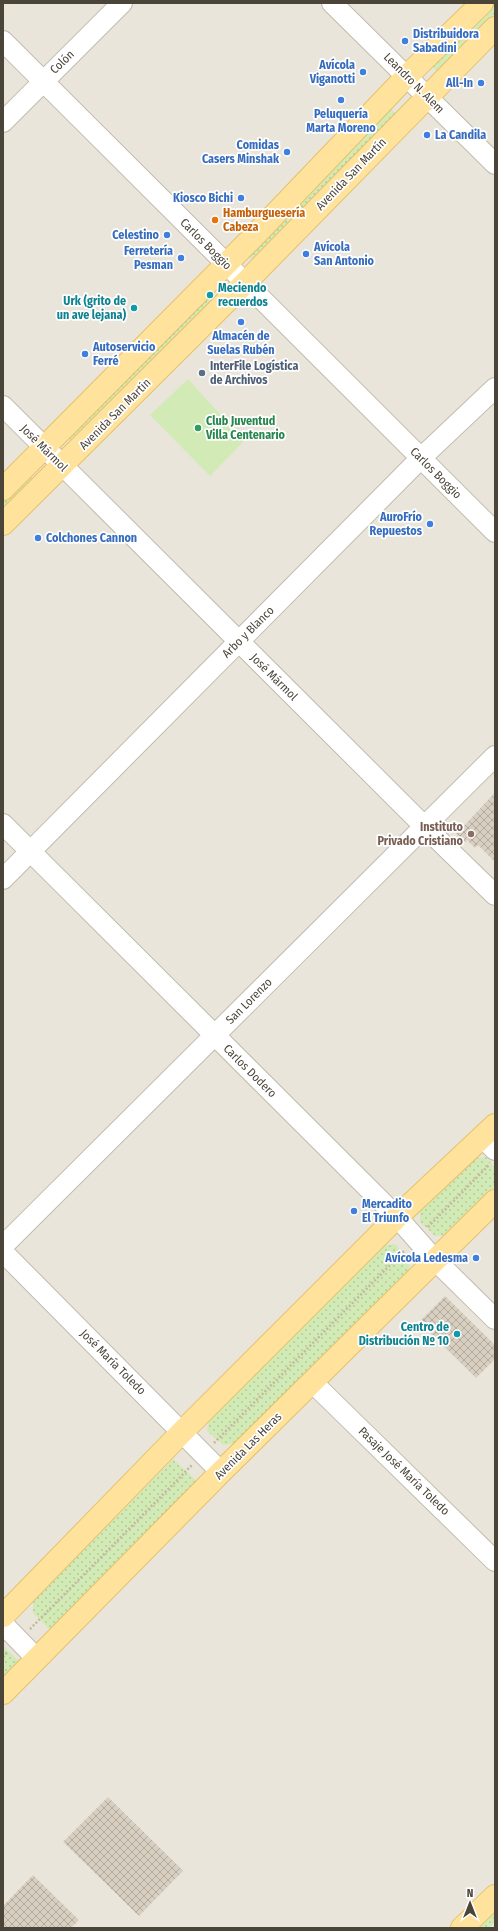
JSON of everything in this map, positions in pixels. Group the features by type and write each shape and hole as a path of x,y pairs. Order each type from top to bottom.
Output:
{"main road":[{"path":"3,489 225,264 407,76 482,3"},
{"name":"Avenida San Martín","path":"3,524 246,283 495,28"},
{"path":"3,1616 182,1432 397,1217 490,1144"},
{"name":"Avenida Las Heras","path":"3,1693 312,1382 495,1201"},
{"path":"462,1928 495,1896"}],"street":[{"name":"Colón","path":"3,122 122,3"},
{"name":"Leandro N. Alem","path":"332,3 495,164"},
{"name":"Carlos Boggio","path":"3,41 44,80 225,264 246,283 495,532"},
{"name":"Arbo y Blanco","path":"3,879 30,850 421,458 495,388"},
{"name":"José Mármol","path":"3,406 238,642 495,895"},
{"name":"San Lorenzo","path":"3,1246 495,756"},
{"name":"Carlos Dodero","path":"3,824 397,1217 435,1260 495,1320"},
{"name":"José María Toledo","path":"3,1252 222,1472"},
{"name":"Pasaje José María Toledo","path":"312,1382 495,1561"},
{"path":"3,1624 18,1641 37,1658"}],"path":[{"path":"3,1657 416,1238 490,1144"}],"shaded area":[{"path":"3,3 495,3 495,1928 3,1928"}],"green space":[{"path":"491,3 495,3 495,14 439,70 435,70 432,66"},
{"path":"391,109 398,116 255,262 248,255"},
{"path":"210,289 218,298 76,445 68,437"},
{"name":"Club Juventud Villa Centenario","path":"188,379 244,441 210,476 150,415"},
{"path":"27,474 35,481 3,513 3,498"},
{"path":"486,1157 495,1168 495,1186 446,1235 435,1236 420,1222 420,1209 474,1159"},
{"path":"395,1244 408,1257 410,1272 239,1443 223,1445 207,1431 209,1414 379,1246"},
{"path":"173,1459 200,1484 63,1624 49,1629 33,1613 33,1601"},
{"path":"3,1646 19,1661 3,1677"},
{"path":"495,1908 495,1922 489,1928 474,1928"}],"building":[{"path":"495,793 495,862 478,845 475,848 467,840 465,842 456,834"},
{"name":"Centro de Distribución Nº 10","path":"445,1296 495,1345 495,1359 476,1378 419,1322"},
{"path":"108,1797 183,1871 139,1916 63,1842"},
{"path":"33,1875 79,1920 71,1928 3,1928 3,1906"}],"place":[{"name":"Distribuidora Sabadini","path":"405,41"},
{"name":"Avícola Viganotti","path":"363,72"},
{"name":"All-In","path":"481,83"},
{"name":"Peluquería Marta Moreno","path":"341,100"},
{"name":"La Candila","path":"427,135"},
{"name":"Comidas Casers Minshak","path":"287,152"},
{"name":"Kiosco Bichi","path":"241,198"},
{"name":"Hamburguesería Cabeza","path":"215,220"},
{"name":"Celestino","path":"167,235"},
{"name":"Avícola San Antonio","path":"306,254"},
{"name":"Ferretería Pesman","path":"181,258"},
{"name":"Meciendo recuerdos","path":"210,295"},
{"name":"Urk (grito de un ave lejana)","path":"134,308"},
{"name":"Almacén de Suelas Rubén","path":"241,322"},
{"name":"Autoservicio Ferré","path":"85,354"},
{"name":"InterFile Logística de Archivos","path":"202,373"},
{"name":"Club Juventud Villa Centenario","path":"198,428"},
{"name":"AuroFrío Repuestos","path":"430,524"},
{"name":"Colchones Cannon","path":"38,538"},
{"name":"Instituto Privado Cristiano","path":"471,834"},
{"name":"Mercadito El Triunfo","path":"354,1211"},
{"name":"Avícola Ledesma","path":"476,1258"},
{"name":"Centro de Distribución Nº 10","path":"457,1334"}]}
